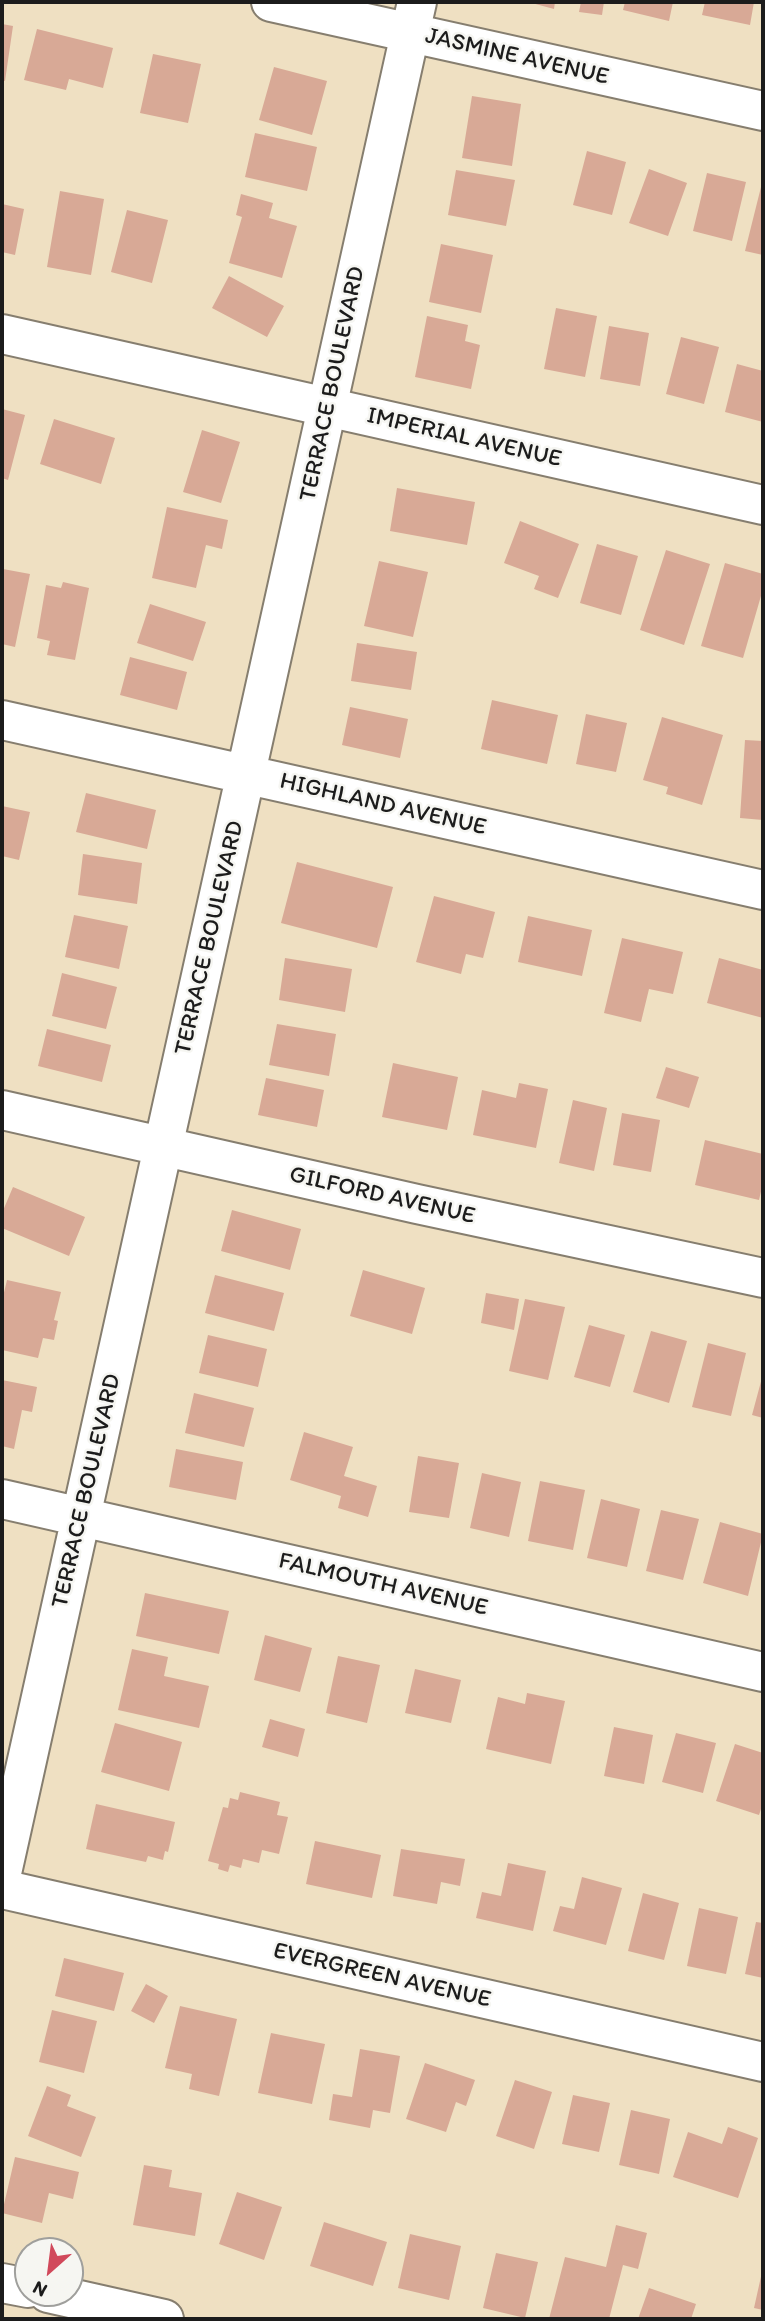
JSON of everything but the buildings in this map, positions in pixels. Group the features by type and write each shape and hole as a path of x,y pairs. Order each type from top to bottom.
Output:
{"street":[{"name":"JASMINE AVENUE","path":"271,2 414,17 763,111"},
{"name":"TERRACE BOULEVARD","path":"2,1873 414,17"},
{"name":"IMPERIAL AVENUE","path":"2,334 763,505"},
{"name":"HIGHLAND AVENUE","path":"2,720 763,891"},
{"name":"GILFORD AVENUE","path":"2,1110 404,1201 763,1278"},
{"name":"FALMOUTH AVENUE","path":"2,1499 763,1672"},
{"name":"EVERGREEN AVENUE","path":"2,1889 763,2063"},
{"path":"84,2301 164,2319"}]}
